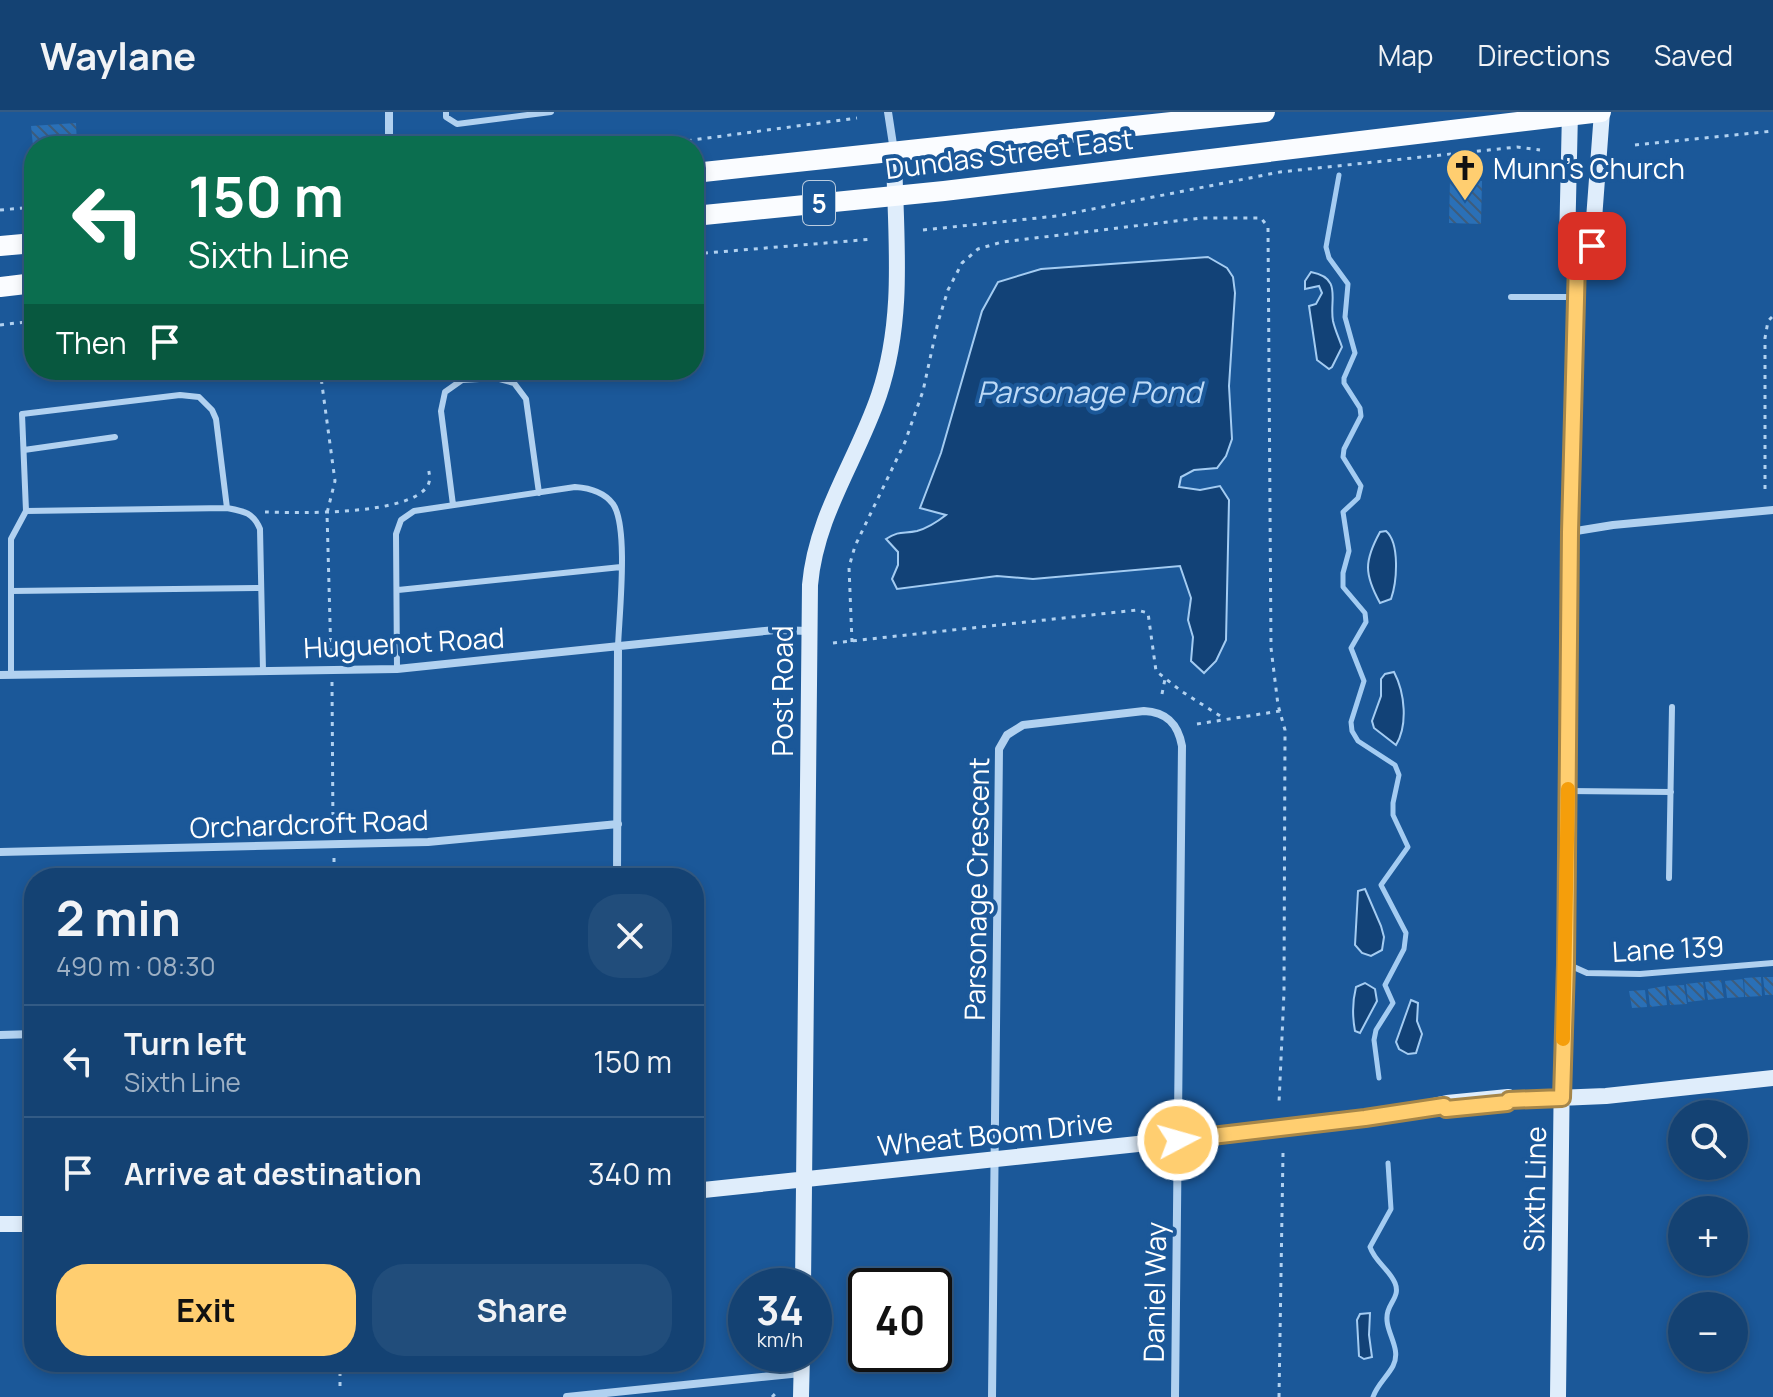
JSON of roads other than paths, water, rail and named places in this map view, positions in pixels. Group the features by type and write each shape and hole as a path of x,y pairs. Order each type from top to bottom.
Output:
{"main road":[{"name":"Dundas Street East","path":"704,172 1265,112"},
{"name":"5","path":"1570,115 1602,112"},
{"name":"Dundas Street East","path":"704,215 895,196 1570,115"},
{"path":"0,246 24,244"},
{"path":"0,287 24,284"}],"street":[{"path":"389,112 389,136"},
{"name":"Post Road","path":"803,1268 811,569 820,529 868,424 893,342 899,272 894,151 888,112"},
{"name":"Sixth Line","path":"1577,261 1592,246 1602,112"},
{"name":"Sixth Line","path":"1558,1397 1570,532 1577,297 1577,261 1567,246 1570,115"},
{"path":"1570,532 1773,510"},
{"name":"Huguenot Road","path":"0,675 397,669 775,630 809,631"},
{"path":"617,868 618,647"},
{"name":"Parsonage Crescent","path":"995,1159 997,763 1002,741 1023,725 1144,711 1161,713 1170,719 1177,727 1182,746 1178,1140"},
{"name":"Orchardcroft Road","path":"0,852 417,843 618,824"},
{"path":"0,1035 24,1034"},
{"name":"Wheat Boom Drive","path":"704,1190 1178,1140 1444,1106 1446,1109 1507,1103 1509,1100 1606,1096 1773,1078"},
{"name":"Daniel Way","path":"1175,1397 1178,1140"},
{"path":"992,1397 995,1159"},
{"path":"0,1224 24,1224"},
{"path":"567,1397 801,1373 801,1397"}],"lane":[{"path":"446,112 446,117 457,124 551,112"},
{"path":"1511,297 1577,297"},
{"path":"453,505 441,411 445,392 462,380"},
{"path":"503,380 514,383 526,399 539,493"},
{"path":"11,674 11,539 26,511 22,414 180,395 199,397 216,419 227,508"},
{"path":"24,450 115,437"},
{"path":"397,669 396,534 401,520 414,511 583,487 607,497 620,519 618,647"},
{"path":"26,511 227,508 248,512 260,529 263,671"},
{"path":"398,590 621,567"},
{"path":"11,591 261,588"},
{"path":"1669,878 1672,707"},
{"path":"1568,791 1671,792"},
{"name":"Lane 139","path":"1566,964 1587,973 1640,974 1773,963"}],"water":[{"name":"Parsonage Pond","path":"1208,257 1227,268 1233,277 1235,293 1229,386 1232,439 1226,456 1217,468 1194,470 1181,477 1179,487 1200,490 1220,486 1229,500 1226,640 1216,661 1204,673 1191,661 1193,637 1188,620 1191,598 1180,566 1033,579 997,576 897,589 892,579 898,565 898,552 886,539 898,533 925,528 946,515 920,508 941,453 982,311 998,282 1041,269"},
{"path":"1311,272 1321,275 1331,285 1333,321 1342,347 1329,369 1317,360 1309,306 1316,304 1322,293 1319,286 1305,289 1305,281"},
{"path":"1386,531 1394,544 1396,573 1391,599 1380,603 1368,568 1375,542 1380,532"},
{"path":"1394,672 1404,709 1396,745 1374,728 1372,721 1381,696 1381,679 1385,674"},
{"path":"1365,889 1384,937 1382,950 1371,956 1362,953 1355,945 1358,891"},
{"path":"1365,983 1375,989 1377,1001 1360,1033 1355,1031 1353,1004 1356,987"},
{"path":"1411,1000 1418,1003 1417,1021 1422,1034 1416,1053 1408,1054 1399,1049 1396,1042"},
{"path":"1370,1313 1372,1357 1364,1359 1359,1356 1357,1320 1360,1314"}],"waterway":[{"path":"1339,175 1326,247 1329,258 1348,284 1345,317 1355,353 1344,383 1360,408 1361,416 1343,457 1361,486 1358,498 1343,512 1349,551 1343,587 1365,613 1366,622 1351,648 1364,681 1351,722 1358,741 1395,765 1399,775 1393,815 1408,847 1381,885 1406,933 1404,949 1385,985 1393,1003 1376,1030 1374,1040 1379,1078"},
{"path":"1373,1397 1393,1366 1396,1352 1387,1318 1396,1287 1370,1247 1391,1209 1388,1163"}],"place":[{"name":"Munn's Church","path":"1465,202"}]}
